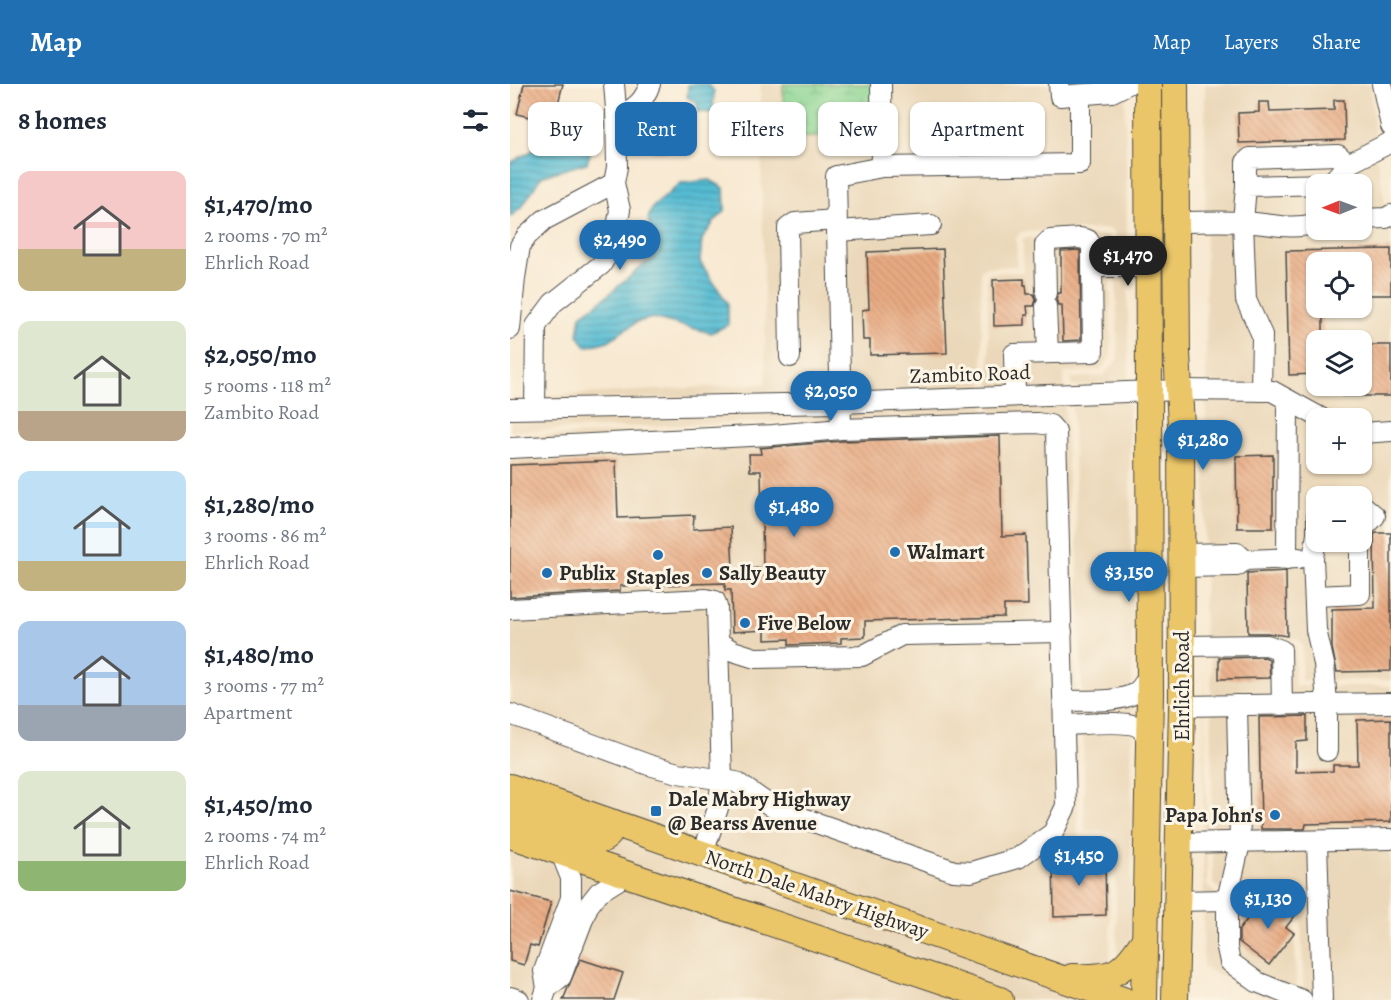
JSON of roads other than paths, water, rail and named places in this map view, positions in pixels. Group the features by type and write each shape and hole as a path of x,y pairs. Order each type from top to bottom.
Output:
{"main road":[{"name":"Ehrlich Road","path":"1144,1000 1150,748 1148,84"},
{"name":"Ehrlich Road","path":"1175,84 1182,645 1175,1000"},
{"name":"North Dale Mabry Highway","path":"510,787 1123,1000"},
{"path":"510,813 598,841 610,834 614,823"},
{"name":"North Dale Mabry Highway","path":"510,835 991,998"},
{"path":"1054,976 1098,977 1116,974 1133,957 1145,939"}],"street":[{"path":"614,84 616,102"},
{"path":"641,102 645,98 650,84"},
{"path":"881,84 882,167"},
{"path":"1059,84 1060,96 1112,92 1128,84"},
{"path":"1382,84 1391,126"},
{"path":"841,429 836,176 882,167 1080,164 1080,94"},
{"path":"1246,186 1330,184 1348,164 1391,142"},
{"path":"1261,391 1262,335 1246,300 1244,222 1246,162 1250,158 1338,155 1348,164"},
{"path":"535,408 536,326 553,303 602,265 615,244 620,210 614,183 617,156"},
{"path":"510,329 515,252 527,236 544,220 614,183"},
{"path":"1372,219 1386,218 1391,215"},
{"path":"1176,222 1244,222 1284,228 1306,226"},
{"path":"790,357 788,228 795,223 836,226 931,225"},
{"path":"1015,396 1014,354 1093,352 1092,247 1088,240 1080,238 1050,240 1045,245 1048,353"},
{"path":"1092,267 1150,267"},
{"path":"510,324 536,326"},
{"name":"Zambito Road","path":"510,409 839,403 1179,390 1272,392 1306,410"},
{"path":"1287,559 1288,400"},
{"path":"510,448 773,435 841,429 1037,423 1050,425 1056,432 1066,806 1053,833 1018,858 970,872 954,871 774,808 742,785 649,765 510,714"},
{"path":"1372,432 1391,431"},
{"path":"1314,552 1316,630 1324,664 1327,704 1326,751"},
{"path":"1315,596 1360,594 1360,552"},
{"path":"1181,561 1238,566 1245,560 1313,558"},
{"path":"510,609 706,599 715,601 722,779 718,808 704,854"},
{"path":"718,642 733,651 755,658 862,656 902,635 1062,632"},
{"path":"1182,645 1268,645 1281,650 1282,705"},
{"path":"1064,701 1119,699 1134,694 1146,681 1150,670"},
{"path":"1182,706 1391,703"},
{"path":"1237,705 1240,843 1227,900 1227,948 1230,962 1257,982 1295,999"},
{"path":"1065,725 1131,724 1139,727 1144,733 1150,748"},
{"path":"1179,843 1391,839"},
{"path":"1317,842 1322,1000"},
{"path":"545,994 544,971 571,898 571,878 561,853"},
{"path":"545,994 561,977 588,906 599,892 626,874"},
{"path":"1177,901 1227,900"},
{"path":"510,997 519,1000"}],"water":[{"path":"708,84 714,91 714,102 709,102 709,113 698,112 697,102 687,97 688,85"},
{"path":"528,153 528,156 589,156 587,163 542,176 521,208 510,217 510,163"},
{"path":"710,180 724,188 725,211 702,239 700,262 728,304 728,325 711,333 653,318 637,322 608,341 586,347 578,335 581,315 654,256 648,218 653,207 681,183"}],"place":[{"name":"Walmart","path":"895,552"},
{"name":"Staples","path":"658,555"},
{"name":"Publix","path":"547,573"},
{"name":"Sally Beauty","path":"707,573"},
{"name":"Five Below","path":"745,623"},
{"name":"Dale Mabry Highway @ Bearss Avenue","path":"656,811"},
{"name":"Papa John's","path":"1275,815"}]}
